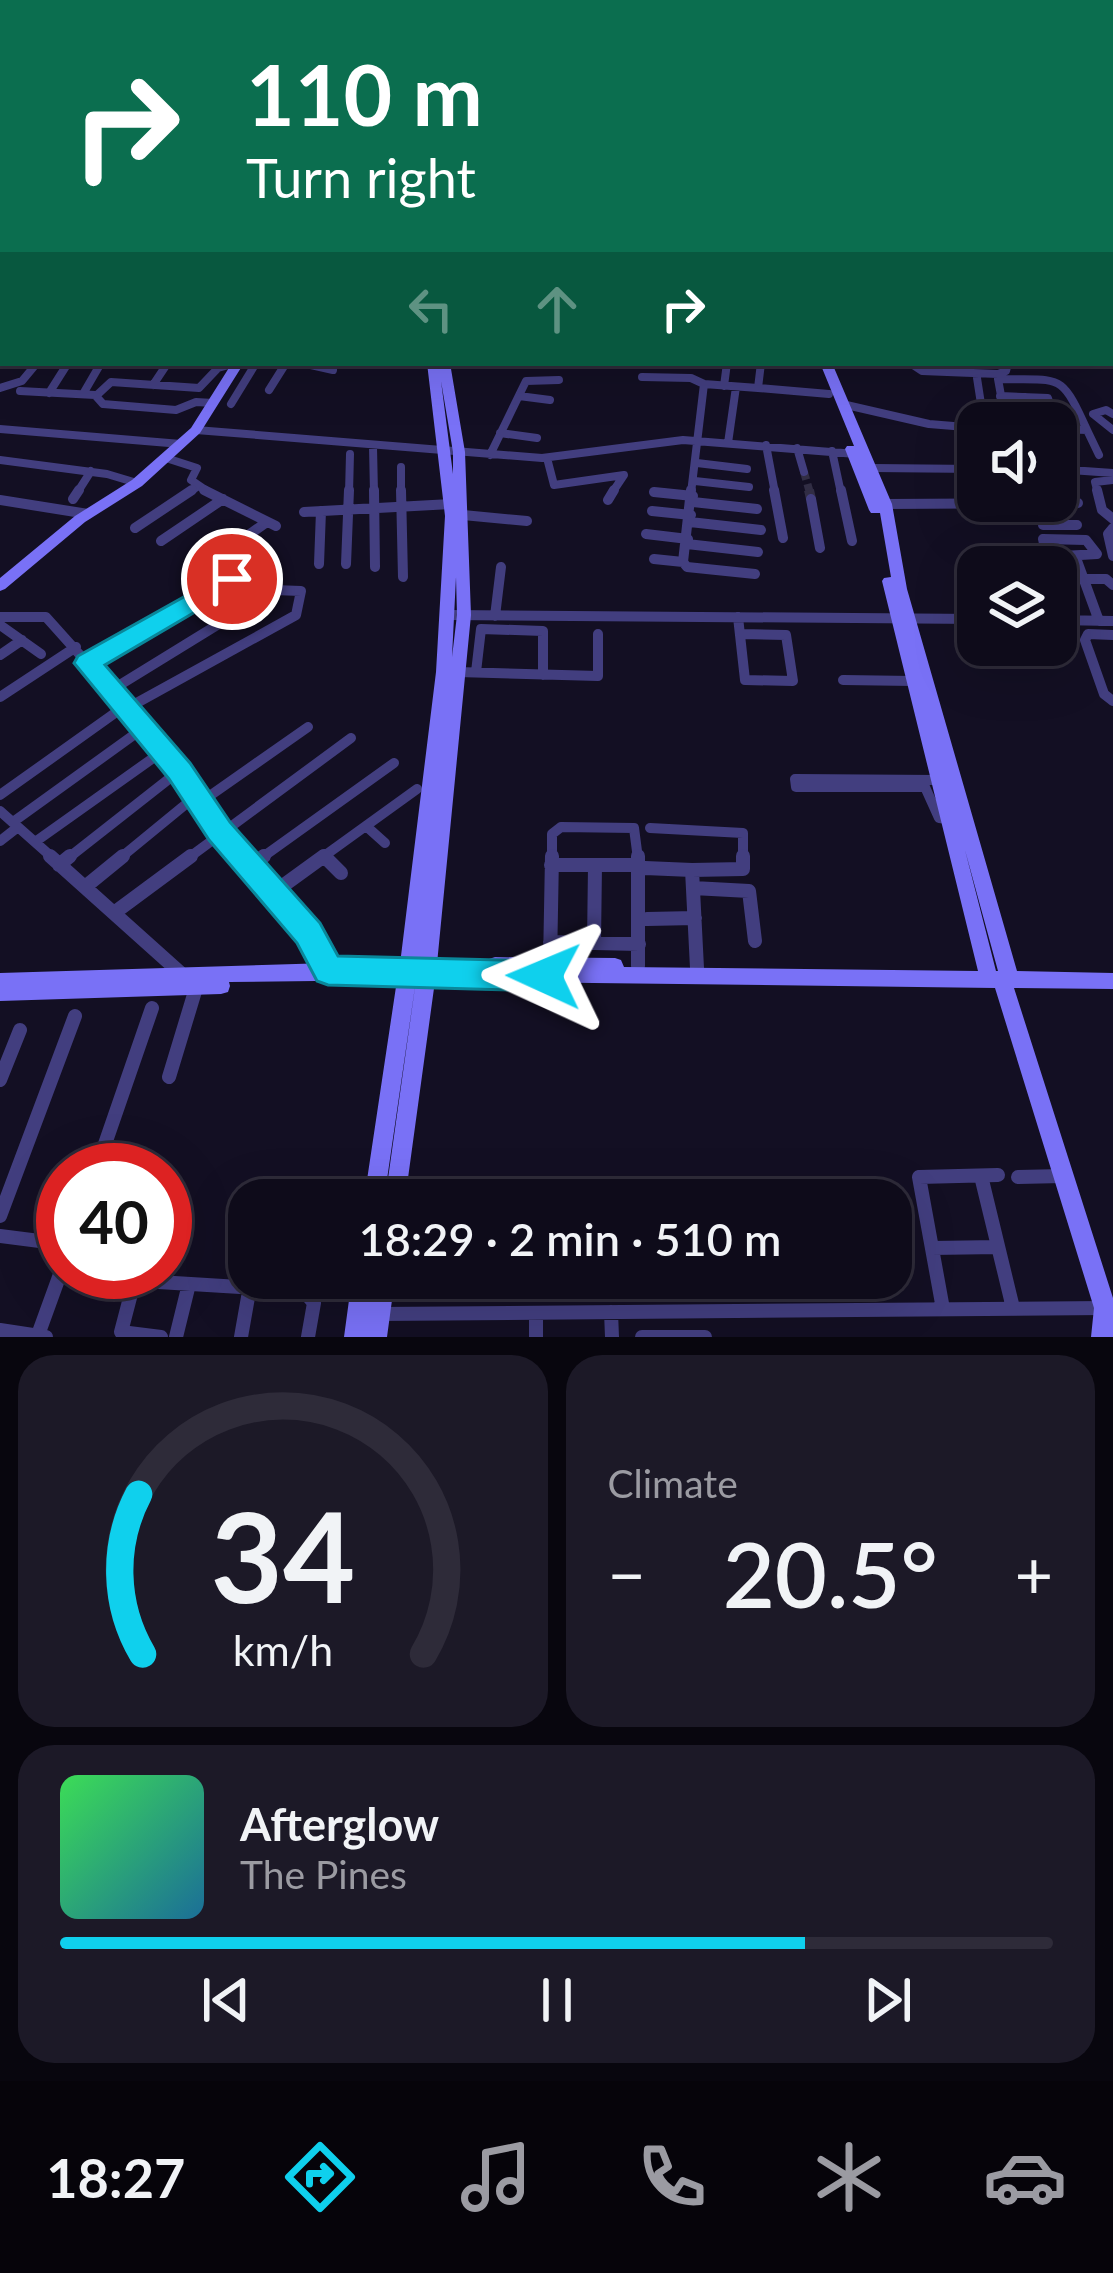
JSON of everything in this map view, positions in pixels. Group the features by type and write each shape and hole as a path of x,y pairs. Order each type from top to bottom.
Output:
{"street":[{"path":"0,388 22,381 34,366"},
{"path":"50,393 66,366"},
{"path":"83,394 98,366"},
{"path":"20,392 97,395 111,382 199,388 226,366"},
{"path":"0,586 88,514 137,483 196,430 235,366"},
{"path":"231,404 254,366"},
{"path":"268,390 284,366"},
{"path":"315,366 333,370"},
{"path":"435,366 453,452"},
{"path":"398,1179 458,672 457,510 444,366"},
{"path":"724,386 727,366"},
{"path":"758,388 761,366"},
{"path":"817,366 885,504 928,782 948,819 1109,1313 1102,1337"},
{"path":"827,366 836,399"},
{"path":"914,366 922,371 1004,373 1007,366"},
{"path":"1019,374 1022,366"},
{"path":"154,385 165,367"},
{"path":"979,371 980,402"},
{"path":"642,376 836,399 929,424 957,425"},
{"path":"490,455 529,379 559,380"},
{"path":"1002,402 998,379 1065,383 1099,455"},
{"path":"1035,380 1035,402"},
{"path":"683,562 704,384"},
{"path":"728,443 736,387"},
{"path":"97,395 103,404 170,410 196,402 213,404"},
{"path":"1000,395 1073,400"},
{"path":"518,396 550,400"},
{"path":"1036,398 1039,402"},
{"path":"1113,414 1093,414 1113,430"},
{"path":"0,429 181,444"},
{"path":"1077,429 1087,430"},
{"path":"196,430 547,458 698,441 957,467"},
{"path":"500,433 537,438"},
{"path":"766,446 783,538"},
{"path":"374,447 375,567"},
{"path":"797,448 804,472"},
{"path":"832,451 852,541"},
{"path":"346,564 350,454"},
{"path":"166,458 197,468 190,480 197,487 272,524 207,564"},
{"path":"547,458 554,485 624,476 608,500"},
{"path":"864,459 1000,976"},
{"path":"0,460 137,483"},
{"path":"697,463 747,469"},
{"path":"401,467 403,577"},
{"path":"1077,471 1113,477"},
{"path":"73,499 92,472"},
{"path":"1113,477 1096,482 1102,510 1113,524 1108,534 1113,556"},
{"path":"695,481 749,487"},
{"path":"135,528 197,487"},
{"path":"654,492 757,509"},
{"path":"161,541 223,499"},
{"path":"0,500 88,514"},
{"path":"811,500 820,548"},
{"path":"885,504 957,503"},
{"path":"304,512 402,507 527,521"},
{"path":"652,511 761,530"},
{"path":"319,564 321,512"},
{"path":"1042,522 1045,530 1077,525"},
{"path":"646,534 758,552"},
{"path":"1044,546 1042,539 1091,541 1097,556 1077,558"},
{"path":"87,663 268,558"},
{"path":"654,559 755,574"},
{"path":"1077,561 1110,626"},
{"path":"495,616 501,567"},
{"path":"1084,579 1106,579 1113,585"},
{"path":"0,795 123,709 296,615 301,591 274,590 110,691"},
{"path":"456,615 957,619"},
{"path":"379,1179 425,971 456,615"},
{"path":"0,621 46,616 76,647 179,771 249,867 309,933 328,970"},
{"path":"739,617 741,634 748,682 793,681 786,635 741,634"},
{"path":"0,621 41,654"},
{"path":"1077,622 1110,626"},
{"path":"1110,626 1085,636 1113,701"},
{"path":"476,673 481,629 543,631 543,674"},
{"path":"458,672 598,676 598,634"},
{"path":"0,655 22,640"},
{"path":"0,697 76,647"},
{"path":"843,680 913,681"},
{"path":"85,887 199,798 308,728"},
{"path":"0,841 142,729"},
{"path":"114,913 351,738"},
{"path":"35,842 163,751"},
{"path":"249,867 394,763"},
{"path":"59,865 179,771"},
{"path":"795,779 928,782 796,787 795,779"},
{"path":"273,893 418,789"},
{"path":"0,811 190,982"},
{"path":"366,826 385,843"},
{"path":"550,964 552,834 557,828 626,827 638,831 642,867 638,967"},
{"path":"551,865 743,869 743,833 650,828"},
{"path":"324,856 341,872"},
{"path":"594,943 595,865"},
{"path":"692,870 698,968"},
{"path":"693,888 749,891 755,940"},
{"path":"647,919 694,918"},
{"path":"550,942 638,944"},
{"path":"425,971 458,965 550,964 1113,981"},
{"path":"0,981 235,984 259,976 328,970 455,975 1000,976 1113,971"},
{"path":"0,993 190,982"},
{"path":"169,1077 190,982"},
{"path":"105,1143 152,1008"},
{"path":"0,1216 75,1016"},
{"path":"0,1080 20,1030"},
{"path":"943,1309 920,1177 989,1176 998,1247 1013,1309"},
{"path":"1018,1177 1064,1176"},
{"path":"0,1236 36,1241"},
{"path":"932,1248 998,1247"},
{"path":"192,1284 228,1285"},
{"path":"6,1332 42,1336 53,1299"},
{"path":"131,1299 120,1335 161,1337"},
{"path":"176,1337 185,1299"},
{"path":"241,1337 248,1299"},
{"path":"308,1337 312,1299"},
{"path":"355,1337 360,1299"},
{"path":"377,1326 536,1313 1013,1309 1109,1313"},
{"path":"642,1337 702,1337 698,1311"},
{"path":"611,1312 612,1337"},
{"path":"536,1313 536,1337"}],"tunnel":[{"path":"804,472 810,493"},
{"path":"809,490 811,499"}],"route":[{"path":"232,579 87,663 179,771 249,867 309,933 328,970 544,976"}]}
